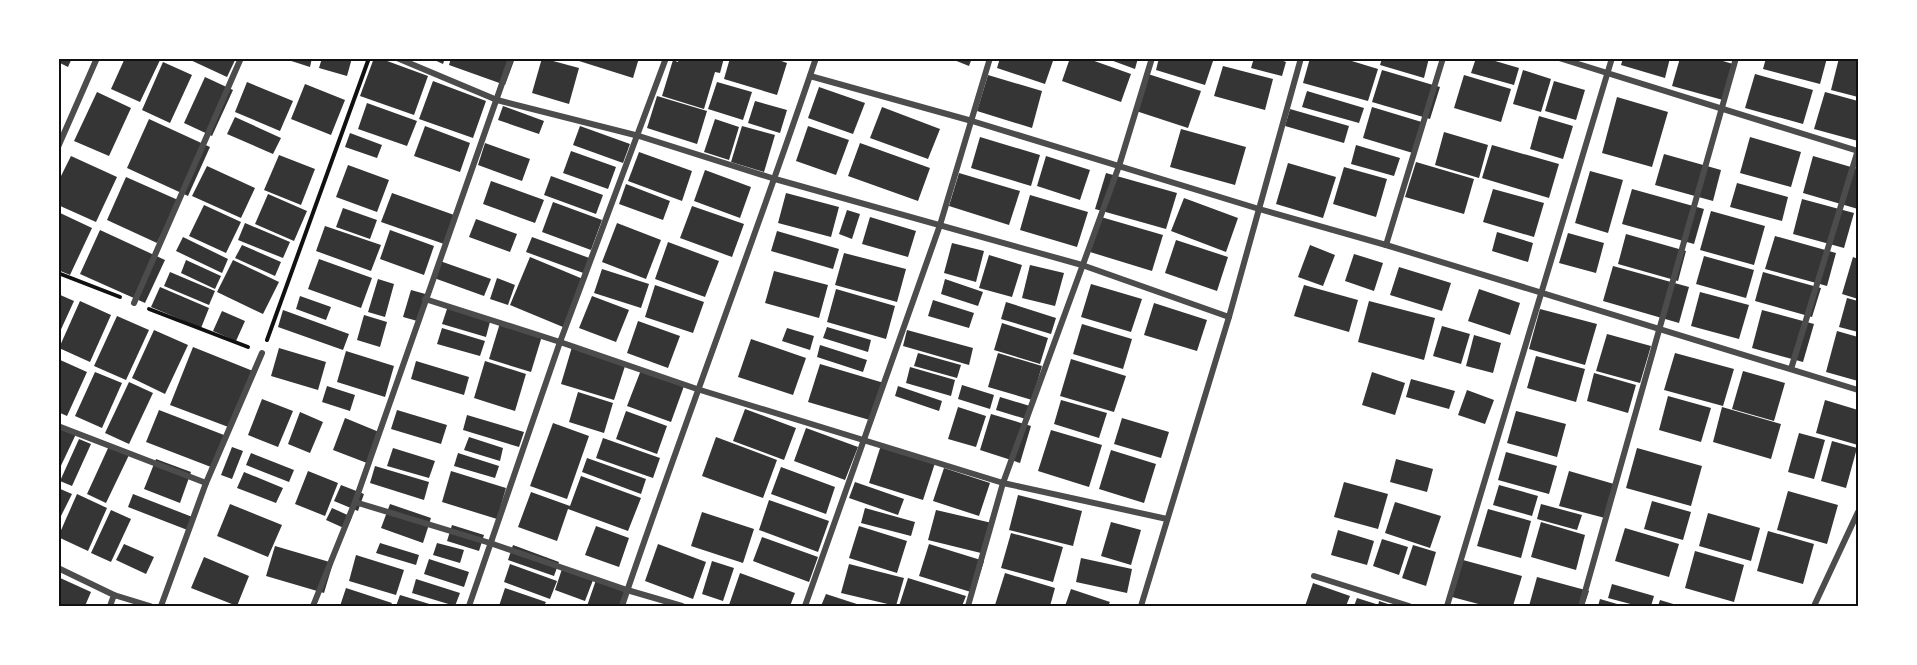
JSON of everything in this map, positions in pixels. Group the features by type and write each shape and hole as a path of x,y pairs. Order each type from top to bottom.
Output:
{"street":[{"path":"58,147 97,58"},
{"path":"134,303 241,58"},
{"path":"397,58 497,100 639,136 775,179 1082,265 1229,317"},
{"path":"313,606 355,502 511,58"},
{"path":"469,606 560,342 639,136 666,58"},
{"path":"622,606 816,58"},
{"path":"805,606 940,225 990,58"},
{"path":"968,606 1003,483 1119,166 1152,58"},
{"path":"1141,606 1229,317 1301,58"},
{"path":"1386,245 1443,58"},
{"path":"1559,58 1858,151 1791,369"},
{"path":"1447,606 1612,58"},
{"path":"1581,606 1736,58"},
{"path":"810,76 972,121 1259,209 1386,245 1858,390"},
{"path":"425,299 697,389 1003,483 1167,519"},
{"path":"161,606 206,483 262,353"},
{"path":"58,426 206,483"},
{"path":"355,502 490,543 627,590 682,606"},
{"path":"1814,606 1827,583 1858,512"},
{"path":"58,568 114,595 150,606"},
{"path":"1314,576 1409,606"},
{"path":"110,606 114,595"}],"path":[{"path":"58,273 262,353 369,58"}],"building":[{"path":"58,58 72,58 68,67 58,62"},
{"path":"125,58 161,58 140,102 111,89"},
{"path":"186,58 236,58 227,77"},
{"path":"282,58 312,58 310,67"},
{"path":"322,58 352,58 347,76 319,68"},
{"path":"374,58 428,76 414,115 360,96"},
{"path":"430,58 445,58 443,64"},
{"path":"451,58 515,58 505,85 449,65"},
{"path":"542,58 579,68 569,104 532,93"},
{"path":"579,58 639,58 633,78 579,61"},
{"path":"679,58 724,58 720,73 715,72 704,109 662,96 673,60 678,62"},
{"path":"730,58 773,58 787,63 777,95 724,79"},
{"path":"949,58 972,58 969,66"},
{"path":"1000,58 1054,58 1045,84 997,68"},
{"path":"1070,58 1086,58 1131,74 1121,102 1062,81"},
{"path":"1105,58 1138,58 1135,69"},
{"path":"1159,58 1214,58 1205,85 1156,70"},
{"path":"1254,58 1275,58 1286,62 1282,76 1251,68"},
{"path":"1310,58 1342,58 1378,69 1368,101 1303,83"},
{"path":"1382,58 1429,58 1424,78 1380,65"},
{"path":"1476,58 1485,58 1519,68 1514,85 1471,73"},
{"path":"1623,58 1670,58 1665,78 1621,65"},
{"path":"1680,58 1713,58 1733,64 1723,100 1672,86"},
{"path":"1766,58 1827,58 1820,84 1763,69"},
{"path":"1839,58 1858,61 1858,97 1831,90"},
{"path":"163,62 192,75 170,123 142,110"},
{"path":"1223,66 1273,79 1265,110 1214,96"},
{"path":"1382,70 1440,87 1430,119 1372,102"},
{"path":"1523,70 1551,79 1541,112 1513,104"},
{"path":"1148,74 1201,91 1188,128 1136,111"},
{"path":"1755,74 1813,90 1803,124 1745,108"},
{"path":"988,75 1042,91 1032,128 977,111"},
{"path":"1464,75 1511,89 1501,122 1454,108"},
{"path":"205,77 233,90 212,136 184,123"},
{"path":"433,81 486,101 473,138 419,119"},
{"path":"1554,81 1585,90 1576,120 1545,111"},
{"path":"247,82 293,101 280,131 235,112"},
{"path":"717,82 752,92 743,120 708,109"},
{"path":"305,84 345,100 331,135 291,119"},
{"path":"819,87 865,103 853,134 808,118"},
{"path":"1307,91 1364,108 1359,123 1302,107"},
{"path":"97,92 131,108 109,156 74,141"},
{"path":"1825,92 1858,101 1858,141 1814,129"},
{"path":"657,96 707,111 697,144 647,128"},
{"path":"1617,97 1668,112 1652,167 1602,153"},
{"path":"755,101 787,110 780,133 748,123"},
{"path":"367,103 417,121 407,146 358,129"},
{"path":"503,106 544,121 539,134 498,120"},
{"path":"882,107 940,129 928,159 870,138"},
{"path":"1372,107 1425,123 1416,154 1363,138"},
{"path":"1290,109 1349,126 1344,143 1285,126"},
{"path":"1539,116 1573,126 1563,159 1530,149"},
{"path":"235,117 281,138 273,154 227,134"},
{"path":"149,119 210,147 188,196 127,168"},
{"path":"715,119 739,127 729,160 704,152"},
{"path":"425,126 470,143 460,172 414,156"},
{"path":"580,126 630,144 623,163 573,145"},
{"path":"742,126 775,135 764,172 731,162"},
{"path":"808,126 849,140 836,175 796,161"},
{"path":"1181,129 1246,147 1235,185 1170,167"},
{"path":"1444,132 1488,145 1479,178 1435,165"},
{"path":"350,133 382,145 377,158 345,147"},
{"path":"980,137 1040,155 1031,186 971,168"},
{"path":"1750,137 1801,152 1791,187 1740,173"},
{"path":"485,143 530,159 522,181 478,165"},
{"path":"860,143 930,168 918,201 848,176"},
{"path":"1356,145 1400,158 1394,176 1351,164"},
{"path":"1492,145 1559,164 1549,198 1482,178"},
{"path":"571,151 616,167 608,189 563,173"},
{"path":"639,152 692,171 682,201 628,181"},
{"path":"1664,154 1721,170 1713,201 1655,185"},
{"path":"279,155 315,169 301,205 264,190"},
{"path":"71,156 117,177 96,222 58,205 58,182"},
{"path":"1046,156 1090,170 1080,200 1037,186"},
{"path":"1813,156 1858,169 1858,209 1803,193"},
{"path":"1416,162 1474,179 1464,214 1405,197"},
{"path":"1288,163 1336,177 1323,218 1276,204"},
{"path":"348,165 389,180 377,212 336,197"},
{"path":"207,166 255,188 241,218 192,196"},
{"path":"1344,167 1387,179 1376,217 1333,204"},
{"path":"705,170 751,187 740,218 694,201"},
{"path":"1590,171 1623,180 1608,233 1575,223"},
{"path":"959,173 1020,191 1009,225 949,206"},
{"path":"1106,173 1177,193 1166,229 1095,209"},
{"path":"551,176 603,195 596,214 544,195"},
{"path":"126,177 178,200 157,243 107,220"},
{"path":"491,181 544,200 535,223 483,204"},
{"path":"1737,183 1788,197 1782,221 1730,207"},
{"path":"626,184 670,201 663,220 619,204"},
{"path":"1493,189 1544,203 1534,237 1483,222"},
{"path":"1632,189 1704,209 1694,244 1622,224"},
{"path":"392,193 457,216 447,245 381,222"},
{"path":"786,193 839,207 831,237 778,223"},
{"path":"268,194 307,211 294,241 255,224"},
{"path":"1030,195 1088,212 1077,247 1020,230"},
{"path":"1184,198 1238,218 1226,252 1171,231"},
{"path":"1802,199 1854,213 1844,248 1793,234"},
{"path":"553,202 602,220 591,250 542,232"},
{"path":"204,205 241,222 226,253 189,236"},
{"path":"692,206 744,224 732,257 680,238"},
{"path":"343,208 377,220 370,239 336,227"},
{"path":"847,210 860,214 852,239 839,234"},
{"path":"1711,211 1765,226 1754,265 1700,250"},
{"path":"58,212 92,228 70,275 58,270"},
{"path":"870,217 916,231 908,257 862,244"},
{"path":"1101,217 1163,235 1152,271 1090,252"},
{"path":"476,219 517,234 510,252 469,237"},
{"path":"245,223 290,242 283,258 238,240"},
{"path":"617,223 661,240 646,279 602,262"},
{"path":"325,226 381,245 371,271 316,251"},
{"path":"100,230 165,260 145,303 80,274"},
{"path":"390,230 434,246 424,275 380,259"},
{"path":"777,231 839,249 833,269 771,251"},
{"path":"1497,232 1533,243 1528,262 1492,251"},
{"path":"1568,233 1604,243 1596,273 1559,263"},
{"path":"1626,234 1686,251 1678,281 1618,264"},
{"path":"1775,236 1836,253 1827,286 1765,269"},
{"path":"183,237 228,259 222,273 176,251"},
{"path":"532,237 592,259 586,274 526,252"},
{"path":"1176,240 1228,257 1217,291 1165,273"},
{"path":"668,242 719,261 705,297 655,279"},
{"path":"952,243 984,251 976,282 944,273"},
{"path":"242,245 281,262 275,276 235,258"},
{"path":"1310,245 1335,255 1323,286 1298,277"},
{"path":"844,253 906,269 897,302 835,285"},
{"path":"1354,254 1383,263 1374,291 1345,281"},
{"path":"989,255 1022,265 1012,297 979,288"},
{"path":"1704,256 1754,270 1746,298 1696,284"},
{"path":"530,257 583,279 563,327 510,305"},
{"path":"1853,257 1858,259 1858,299 1842,294"},
{"path":"319,259 372,278 361,308 308,289"},
{"path":"186,260 221,276 215,289 181,273"},
{"path":"233,260 279,282 263,314 217,292"},
{"path":"440,261 491,279 484,296 434,278"},
{"path":"1030,265 1064,273 1055,306 1022,298"},
{"path":"1613,266 1689,287 1679,323 1603,301"},
{"path":"1399,267 1451,283 1442,311 1390,295"},
{"path":"602,269 649,284 641,308 594,293"},
{"path":"774,271 828,285 819,318 765,303"},
{"path":"170,272 215,291 209,305 164,286"},
{"path":"1763,272 1821,288 1812,317 1755,301"},
{"path":"497,278 515,285 508,305 490,299"},
{"path":"378,279 394,284 385,317 368,312"},
{"path":"945,279 983,292 978,306 941,294"},
{"path":"1091,284 1142,299 1131,332 1081,317"},
{"path":"655,285 704,302 693,333 645,317"},
{"path":"1304,285 1358,300 1349,332 1294,316"},
{"path":"160,287 209,308 201,328 151,307"},
{"path":"836,289 895,306 886,339 827,322"},
{"path":"1479,289 1520,303 1510,335 1468,321"},
{"path":"411,290 429,295 421,322 403,317"},
{"path":"1700,292 1749,305 1739,339 1691,326"},
{"path":"58,294 74,301 58,336"},
{"path":"300,296 331,307 326,320 296,309"},
{"path":"592,296 629,310 616,342 579,328"},
{"path":"1847,298 1858,301 1858,332 1839,327"},
{"path":"933,300 974,313 969,328 928,316"},
{"path":"80,301 111,315 90,362 59,348"},
{"path":"1369,301 1435,318 1424,360 1358,342"},
{"path":"1006,302 1056,318 1051,334 1001,319"},
{"path":"1154,303 1207,320 1197,351 1144,335"},
{"path":"448,306 491,318 486,337 442,324"},
{"path":"1540,309 1597,324 1585,365 1529,349"},
{"path":"283,310 349,334 343,350 278,327"},
{"path":"1762,310 1814,324 1803,362 1752,348"},
{"path":"222,311 245,321 236,341 213,331"},
{"path":"364,315 387,322 380,347 357,340"},
{"path":"117,316 149,330 126,380 94,366"},
{"path":"638,321 680,336 668,368 627,353"},
{"path":"500,323 542,336 531,372 489,359"},
{"path":"1002,323 1048,338 1040,364 994,350"},
{"path":"1082,324 1132,339 1123,369 1073,354"},
{"path":"1442,326 1470,334 1461,364 1433,356"},
{"path":"827,327 871,340 868,352 823,338"},
{"path":"442,328 485,341 480,356 437,344"},
{"path":"787,328 814,336 810,350 782,341"},
{"path":"154,330 188,345 165,394 132,378"},
{"path":"907,330 973,348 969,365 903,346"},
{"path":"1837,331 1858,337 1858,381 1826,372"},
{"path":"1607,334 1651,346 1640,383 1596,371"},
{"path":"1474,335 1501,343 1493,373 1466,366"},
{"path":"751,339 806,358 793,395 738,377"},
{"path":"820,345 867,360 863,372 817,357"},
{"path":"193,347 253,371 231,428 170,405"},
{"path":"572,347 626,363 614,400 561,384"},
{"path":"279,348 326,362 318,390 271,376"},
{"path":"346,351 394,366 385,397 337,382"},
{"path":"918,353 961,365 957,378 914,366"},
{"path":"998,353 1042,366 1032,400 988,387"},
{"path":"1675,353 1734,369 1723,406 1664,390"},
{"path":"1536,356 1585,369 1576,402 1527,388"},
{"path":"58,359 87,372 67,416 58,412"},
{"path":"1071,359 1126,376 1114,412 1060,396"},
{"path":"416,361 469,377 464,395 411,379"},
{"path":"485,361 526,374 515,411 474,398"},
{"path":"820,364 884,383 873,421 808,402"},
{"path":"910,367 955,380 951,396 906,383"},
{"path":"641,370 684,386 671,422 627,406"},
{"path":"1743,371 1785,383 1774,421 1732,409"},
{"path":"95,372 122,383 102,428 75,416"},
{"path":"1372,372 1405,383 1395,415 1362,405"},
{"path":"1594,373 1636,385 1628,413 1587,401"},
{"path":"1411,379 1455,391 1449,409 1406,397"},
{"path":"129,382 153,393 129,444 105,433"},
{"path":"962,385 994,395 990,409 958,399"},
{"path":"327,386 355,395 350,411 322,402"},
{"path":"898,386 942,401 939,411 895,396"},
{"path":"1467,390 1494,400 1485,424 1458,415"},
{"path":"578,392 613,403 604,433 569,422"},
{"path":"1668,396 1711,408 1701,442 1659,430"},
{"path":"1000,397 1033,407 1029,420 996,410"},
{"path":"262,399 293,411 278,447 248,435"},
{"path":"1061,400 1107,413 1099,438 1054,424"},
{"path":"1825,400 1858,410 1858,445 1816,433"},
{"path":"958,407 986,416 976,447 948,439"},
{"path":"1722,407 1781,424 1771,459 1713,442"},
{"path":"745,409 796,428 784,460 733,441"},
{"path":"159,410 224,435 211,467 146,442"},
{"path":"397,410 447,425 441,444 391,429"},
{"path":"626,411 667,426 657,454 616,439"},
{"path":"1516,411 1566,424 1557,457 1507,443"},
{"path":"300,412 323,422 310,453 288,444"},
{"path":"991,414 1031,426 1020,463 980,450"},
{"path":"467,415 524,432 519,447 463,430"},
{"path":"345,418 379,432 367,463 333,450"},
{"path":"1122,418 1169,432 1161,458 1114,444"},
{"path":"553,423 589,436 567,499 530,486"},
{"path":"58,426 76,434 58,472"},
{"path":"806,428 858,447 845,480 794,461"},
{"path":"1051,430 1102,445 1089,487 1038,471"},
{"path":"1799,433 1825,440 1814,479 1788,472"},
{"path":"469,437 503,448 500,461 464,450"},
{"path":"716,437 777,460 763,498 702,476"},
{"path":"603,438 660,458 653,478 596,458"},
{"path":"79,439 91,444 72,486 60,481"},
{"path":"1832,441 1857,448 1846,488 1821,481"},
{"path":"881,445 935,463 923,500 869,483"},
{"path":"109,446 129,455 106,503 87,494"},
{"path":"232,447 243,451 232,479 221,475"},
{"path":"393,448 435,461 429,478 387,466"},
{"path":"1637,448 1702,466 1691,506 1626,488"},
{"path":"1111,450 1156,464 1144,503 1099,489"},
{"path":"1506,452 1557,466 1549,494 1498,480"},
{"path":"251,453 294,470 289,482 246,465"},
{"path":"458,453 499,466 495,478 454,466"},
{"path":"587,458 646,479 641,494 582,472"},
{"path":"156,459 191,472 180,503 144,489"},
{"path":"1396,459 1433,469 1427,492 1390,482"},
{"path":"375,466 429,482 424,500 370,483"},
{"path":"781,467 835,487 826,514 771,494"},
{"path":"944,468 990,483 979,516 933,501"},
{"path":"308,471 338,483 325,516 295,504"},
{"path":"451,471 506,488 497,519 442,502"},
{"path":"1569,471 1614,484 1605,518 1559,506"},
{"path":"244,472 283,488 276,503 237,488"},
{"path":"581,476 641,498 628,531 568,509 557,541 518,527 531,492 570,506"},
{"path":"855,482 904,499 898,515 849,498"},
{"path":"1344,482 1388,494 1378,529 1334,517"},
{"path":"341,485 364,494 358,511 334,501"},
{"path":"1499,485 1538,496 1532,516 1493,505"},
{"path":"58,488 72,494 58,522"},
{"path":"1788,491 1838,505 1827,544 1777,530"},
{"path":"77,494 107,508 88,551 58,537"},
{"path":"133,494 195,518 190,531 128,507"},
{"path":"1018,495 1082,511 1073,546 1009,530"},
{"path":"769,500 829,521 818,552 759,530"},
{"path":"1652,501 1691,512 1683,540 1644,529"},
{"path":"1395,502 1441,516 1430,548 1385,533"},
{"path":"230,504 282,525 268,557 217,536"},
{"path":"390,504 431,518 423,543 381,528"},
{"path":"1541,504 1582,515 1577,530 1537,519"},
{"path":"332,508 352,517 346,529 326,520"},
{"path":"865,508 915,522 911,536 861,523"},
{"path":"1488,509 1531,521 1521,558 1477,546"},
{"path":"111,510 131,519 111,562 91,553"},
{"path":"936,510 992,523 985,554 928,540"},
{"path":"702,512 754,529 743,563 691,546"},
{"path":"1708,513 1760,528 1751,561 1699,546"},
{"path":"1111,522 1141,530 1131,565 1101,556"},
{"path":"1541,522 1585,535 1576,570 1531,557"},
{"path":"452,525 484,535 479,551 447,541"},
{"path":"596,526 629,538 619,567 585,555"},
{"path":"859,526 907,541 897,573 849,558"},
{"path":"1625,528 1679,544 1669,577 1615,561"},
{"path":"1338,530 1374,541 1367,565 1331,555"},
{"path":"1768,531 1814,544 1803,584 1757,571"},
{"path":"1011,533 1063,547 1053,582 1001,568"},
{"path":"762,537 818,557 809,582 753,561"},
{"path":"1382,539 1408,547 1399,575 1373,566"},
{"path":"380,543 419,555 416,565 376,553"},
{"path":"437,543 464,550 460,563 433,555"},
{"path":"124,544 154,557 146,574 116,560"},
{"path":"658,544 706,562 693,599 645,581"},
{"path":"929,544 984,561 974,593 919,576"},
{"path":"513,545 559,562 554,576 508,560"},
{"path":"1413,545 1436,552 1426,586 1402,578"},
{"path":"275,546 333,563 324,593 266,576"},
{"path":"1695,551 1744,565 1734,602 1685,588"},
{"path":"356,555 404,570 396,595 349,581"},
{"path":"204,557 249,576 237,606 191,588"},
{"path":"1081,558 1132,569 1127,593 1076,582"},
{"path":"429,559 469,572 464,587 424,574"},
{"path":"1463,560 1522,576 1513,606 1486,606 1452,597"},
{"path":"712,561 734,568 723,601 702,594"},
{"path":"510,564 557,581 550,599 504,582"},
{"path":"849,564 904,578 896,606 841,593"},
{"path":"562,569 593,580 585,601 555,590"},
{"path":"740,573 795,593 790,606 729,605"},
{"path":"1005,573 1055,588 1050,606 995,605"},
{"path":"58,577 91,592 85,606 58,606"},
{"path":"1537,577 1589,591 1584,606 1529,606"},
{"path":"908,578 966,596 962,606 899,606"},
{"path":"416,579 460,593 455,606 412,593"},
{"path":"596,580 625,591 619,606 587,606"},
{"path":"1313,583 1350,596 1346,606 1305,606"},
{"path":"1612,584 1654,596 1651,606 1638,606 1608,598"},
{"path":"346,588 392,603 390,606 340,606"},
{"path":"505,588 546,602 544,606 499,606"},
{"path":"1071,589 1110,602 1108,606 1065,606"},
{"path":"826,594 863,606 821,606"},
{"path":"400,595 436,606 396,606"},
{"path":"1357,598 1376,604 1375,606 1354,606"},
{"path":"1600,599 1624,606 1598,606"},
{"path":"1660,600 1680,606 1658,606"},
{"path":"1379,601 1394,606 1378,606"}]}
